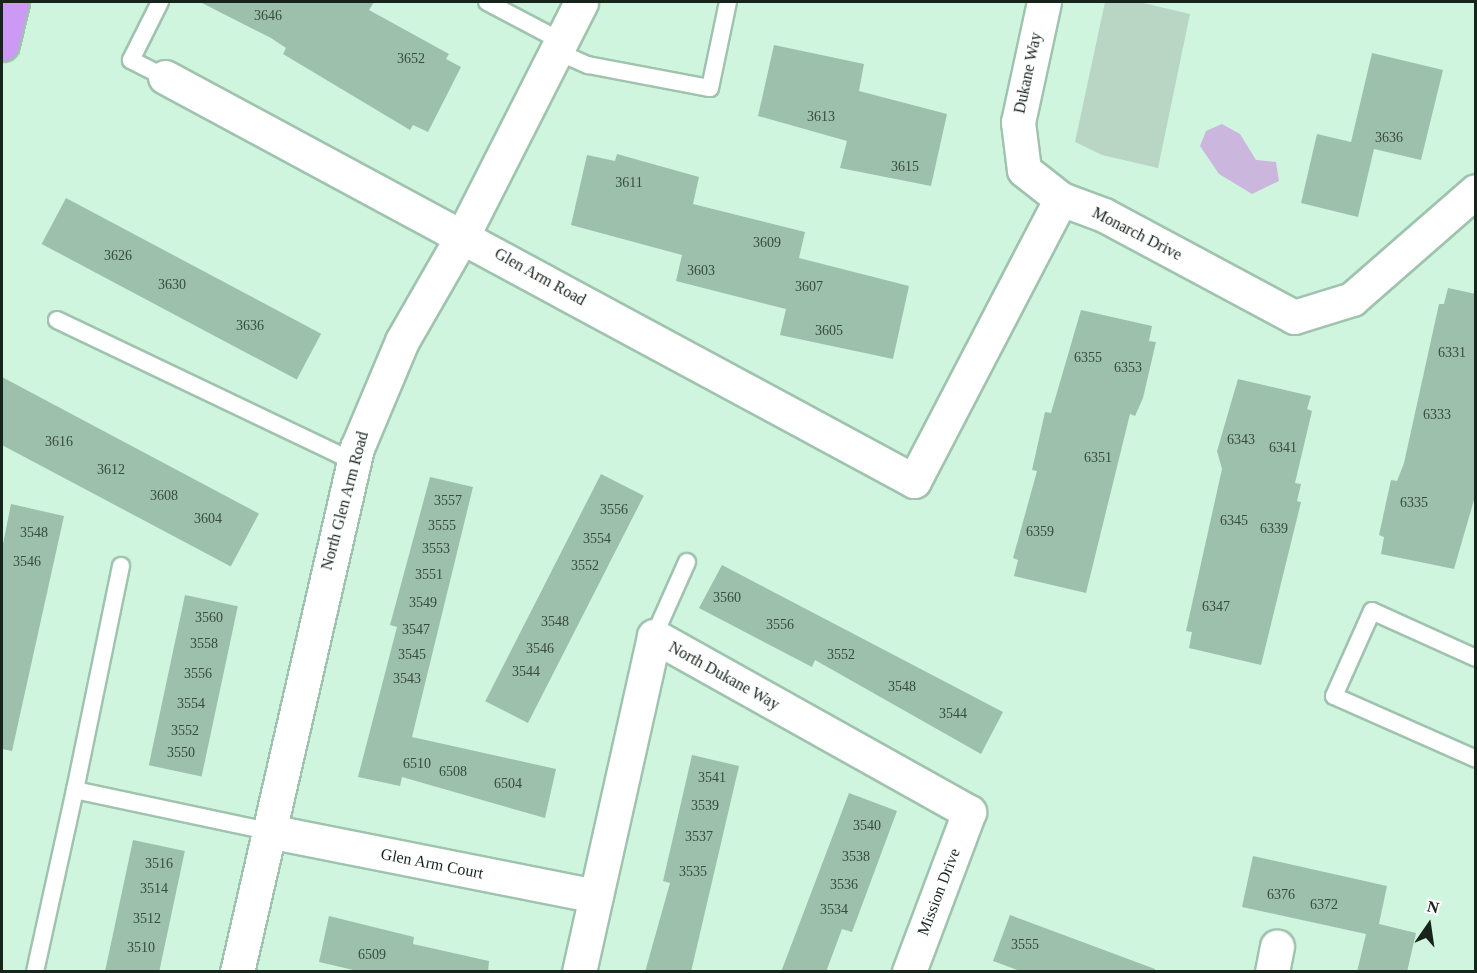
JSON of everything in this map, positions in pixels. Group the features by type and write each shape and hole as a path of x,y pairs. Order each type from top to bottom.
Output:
{"highway":[{"path":"2,44 12,2"}],"street":[{"name":"North Glen Arm Road","path":"237,972 353,461 402,341 463,235 581,2"},
{"name":"Dukane Way","path":"1044,2 1018,122 1024,170 1060,199"},
{"name":"Glen Arm Road","path":"165,76 463,235 914,481 1060,199"},
{"name":"Monarch Drive","path":"1060,199 1104,215 1294,317 1352,298 1476,191"},
{"name":"North Dukane Way","path":"579,972 654,636 969,812"},
{"name":"Mission Drive","path":"909,972 969,812"},
{"name":"Glen Arm Court","path":"268,831 596,896"}],"lane":[{"path":"160,2 131,60 165,76"},
{"path":"488,2 588,65 710,88 728,2"},
{"path":"57,320 353,461"},
{"path":"654,636 687,562"},
{"path":"35,972 121,566"},
{"path":"1476,658 1372,611 1335,696 1476,759"},
{"path":"75,790 268,831"}],"green space":[{"path":"1105,2 1139,2 1190,14 1158,168 1102,155 1075,142"}],"shaded area":[{"path":"1222,124 1240,134 1256,160 1276,162 1279,181 1252,194 1219,174 1200,146 1206,131"}],"building":[{"path":"200,2 374,2 369,10 449,54 446,59 461,67 428,132 413,125 410,130 283,54 286,48 271,38"},
{"path":"774,45 864,64 859,91 947,114 931,186 840,168 847,141 758,116"},
{"path":"1372,53 1443,70 1421,160 1374,149 1358,217 1301,203 1317,134 1351,142"},
{"path":"617,154 699,177 693,204 805,232 799,258 909,286 893,359 780,335 786,309 676,281 682,255 571,225 587,155 615,161"},
{"path":"66,198 321,334 297,380 42,244"},
{"path":"1448,288 1476,294 1476,493 1454,569 1381,554 1384,537 1379,535 1391,480 1397,481 1404,463 1439,304 1444,304"},
{"path":"1081,310 1152,326 1149,341 1156,342 1143,398 1135,416 1130,414 1086,593 1014,576 1018,560 1013,558 1037,471 1032,470 1045,412 1051,413"},
{"path":"2,377 259,514 231,567 2,445"},
{"path":"1238,379 1311,396 1307,409 1312,411 1295,483 1301,484 1297,501 1301,502 1261,665 1189,648 1192,632 1186,631 1222,469 1217,451"},
{"path":"601,474 644,496 528,723 485,701"},
{"path":"430,477 473,487 412,737 556,769 545,818 402,777 400,786 358,777 397,627 390,625"},
{"path":"11,504 64,516 12,751 2,749 2,549"},
{"path":"722,565 1003,712 981,754 815,660 812,667 699,608"},
{"path":"185,595 238,606 202,776 149,765"},
{"path":"692,755 739,766 691,972 645,972 670,883 663,881"},
{"path":"849,793 897,811 852,932 842,929 826,972 781,972"},
{"path":"133,840 185,851 159,972 105,972"},
{"path":"1253,856 1387,886 1379,924 1416,933 1407,972 1357,972 1366,934 1242,907"},
{"path":"1010,915 1155,969 1155,972 1023,972 993,961"},
{"path":"329,916 414,937 413,944 489,961 488,972 362,972 319,962"}]}
